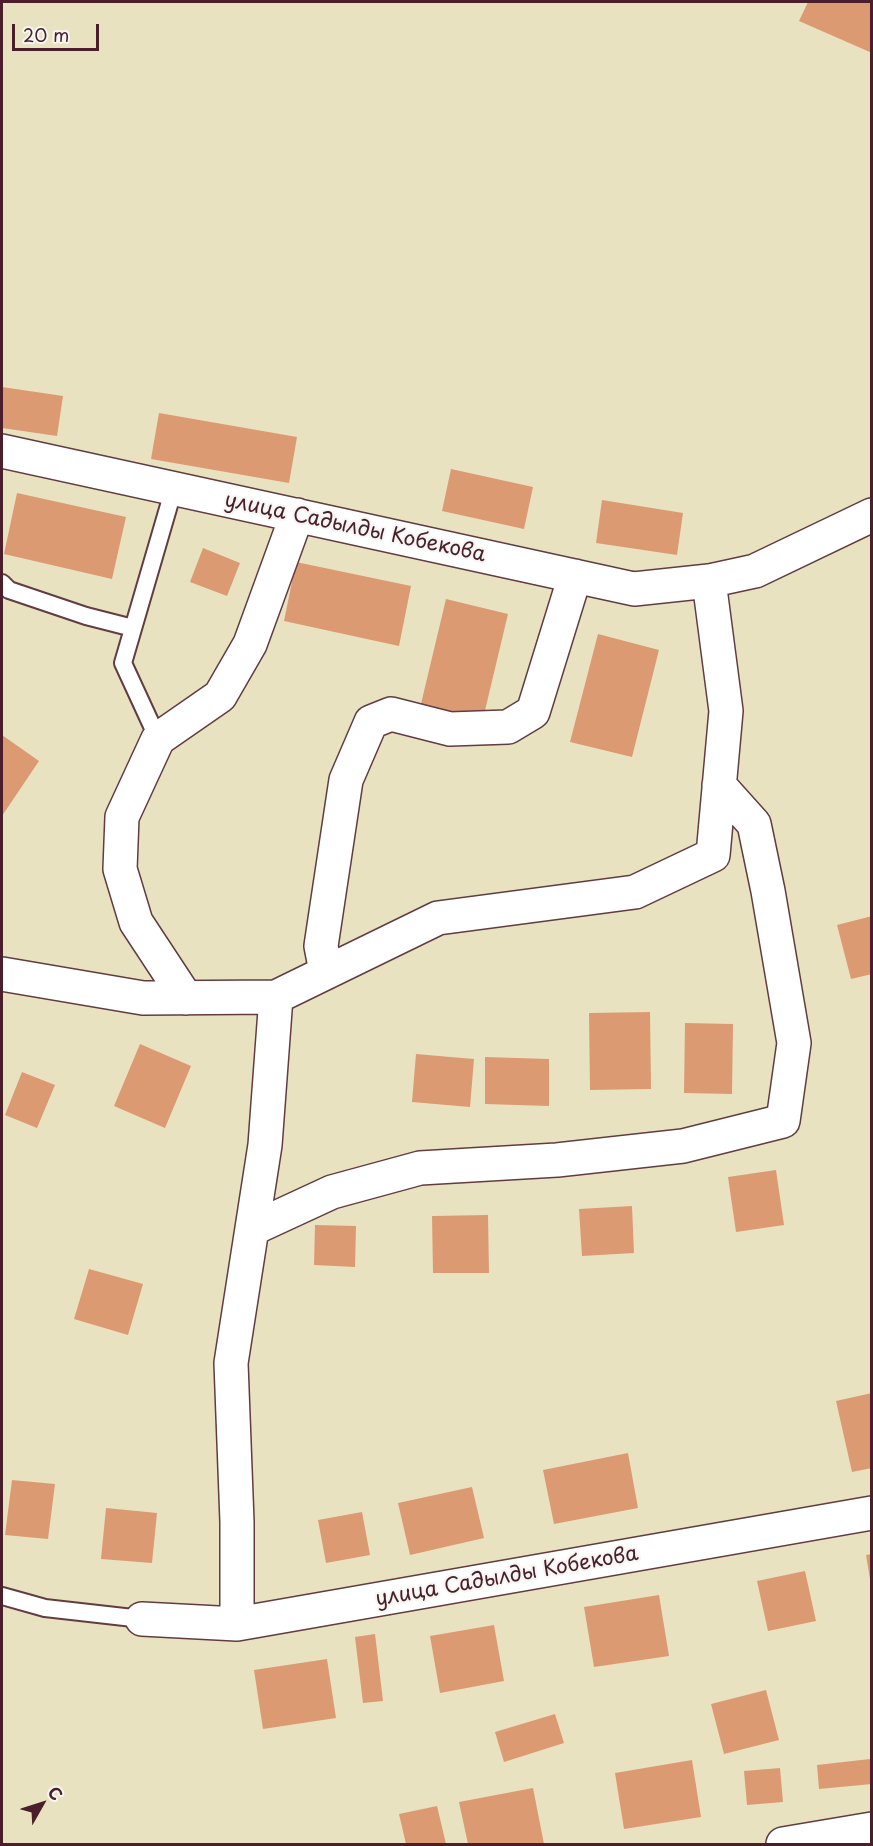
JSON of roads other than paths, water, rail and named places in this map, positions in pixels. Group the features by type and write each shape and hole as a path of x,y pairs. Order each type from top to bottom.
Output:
{"street":[{"name":"улица Садылды Кобекова","path":"2,451 634,589 709,581 755,572 872,515"},
{"path":"186,998 136,922 120,869 122,817 158,739 220,696 250,644 297,516"},
{"path":"326,972 321,946 346,780 371,722 391,714 450,729 508,727 533,712 575,576"},
{"path":"2,974 143,998 276,997 438,918 636,892 713,855 726,711 709,581"},
{"path":"252,1229 332,1192 420,1168 557,1160 683,1146 783,1121 794,1043 768,891 754,824 719,785"},
{"path":"237,1624 237,1522 231,1363 265,1144 276,997"},
{"name":"улица Садылды Кобекова","path":"142,1619 237,1624 872,1513"},
{"path":"783,1845 872,1829"}],"lane":[{"path":"158,739 123,663 174,488"},
{"path":"2,583 9,590 86,616 133,628"},
{"path":"2,1596 45,1608 142,1619"}]}
